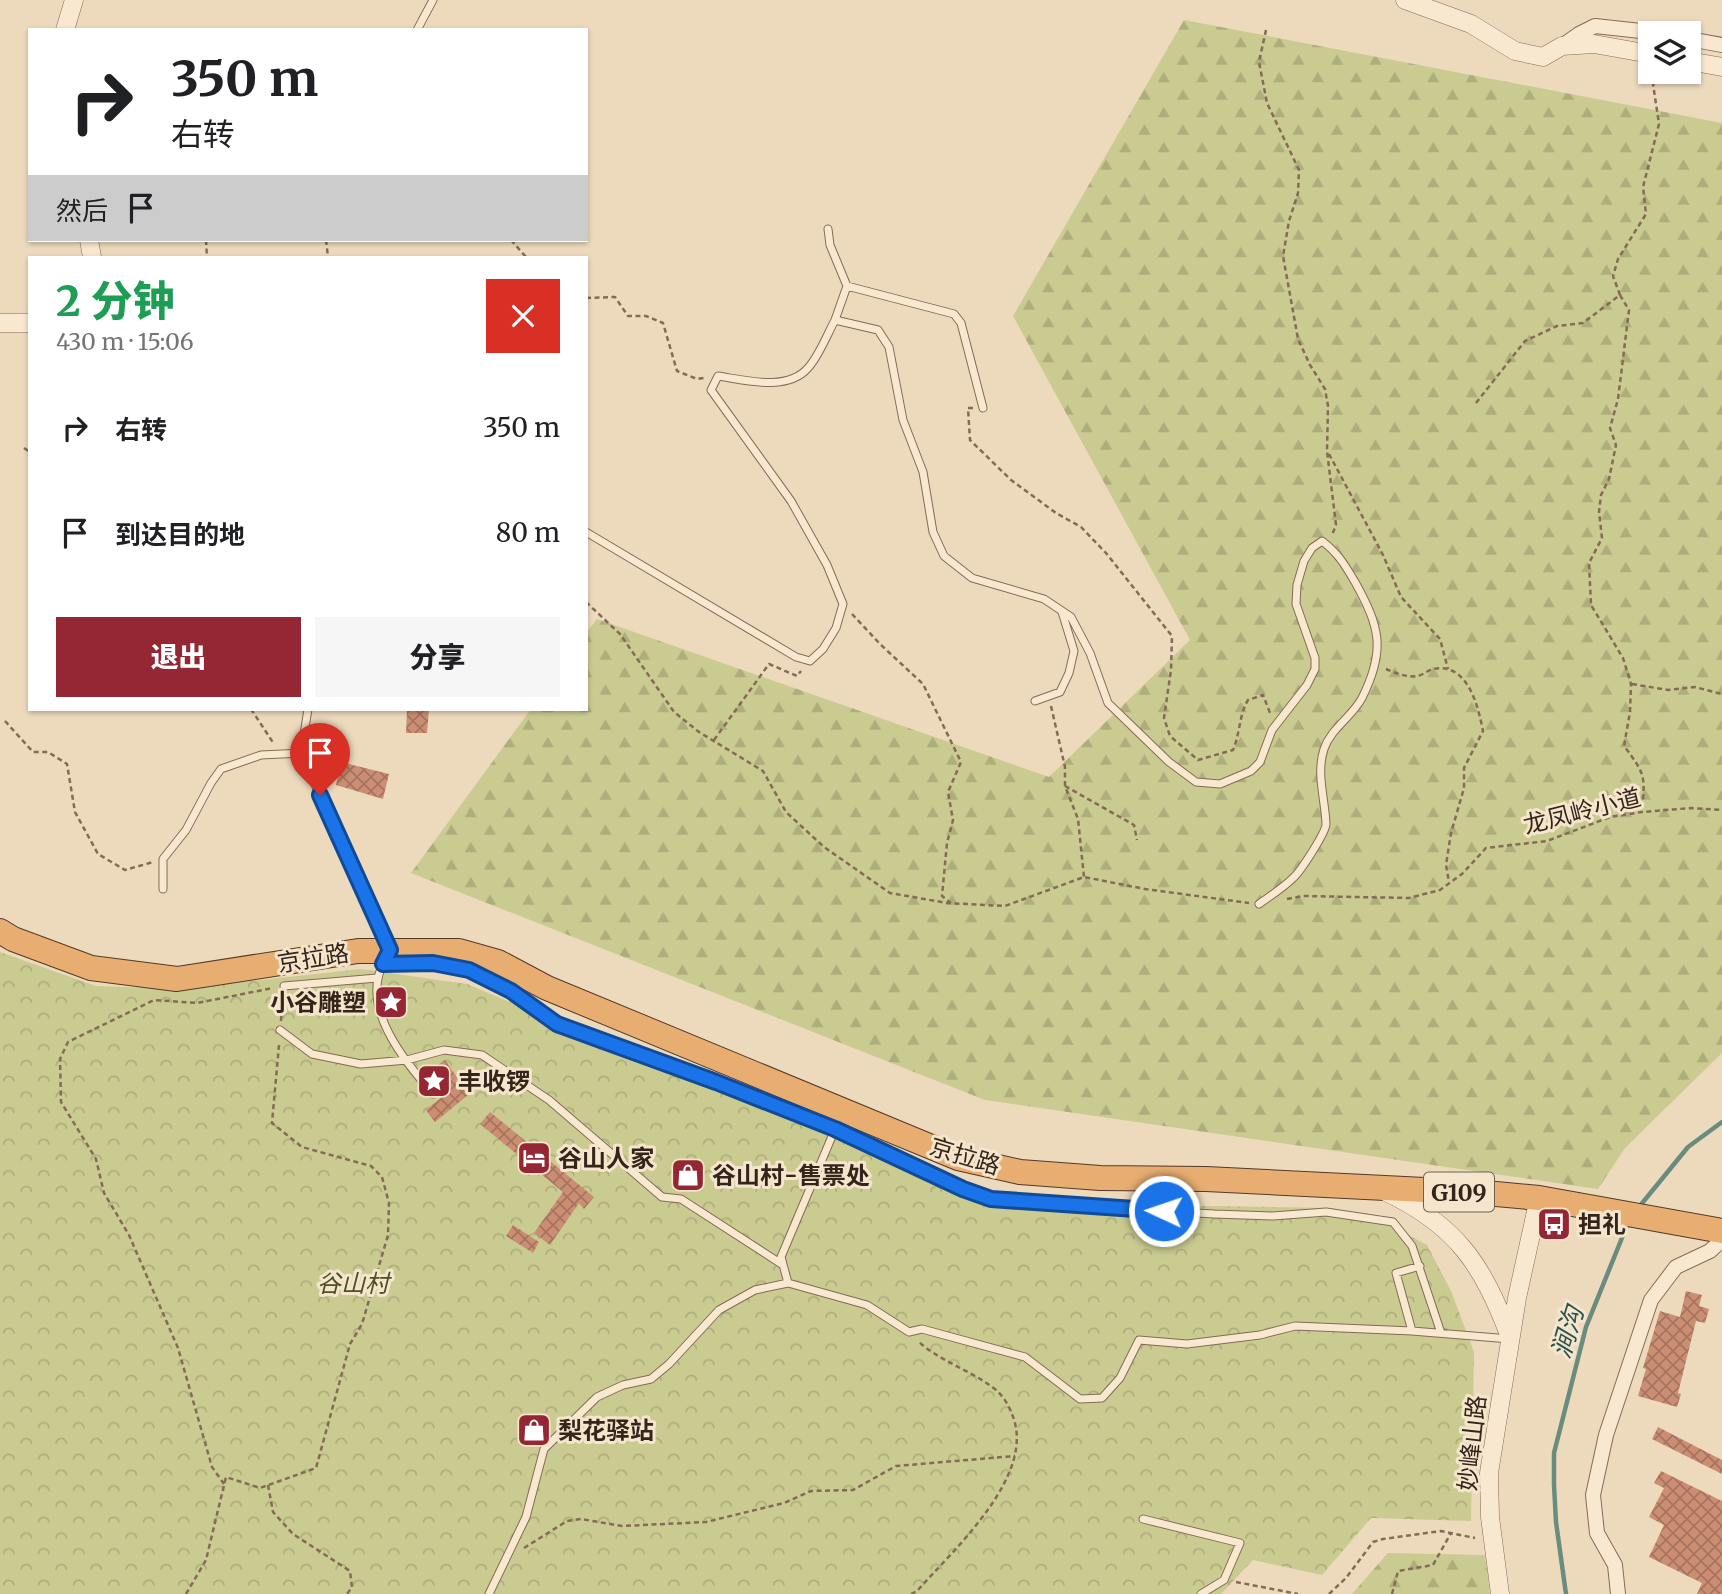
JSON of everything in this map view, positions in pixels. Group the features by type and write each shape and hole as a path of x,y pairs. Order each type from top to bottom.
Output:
{"highway":[{"name":"京拉路","path":"0,931 13,939 91,968 177,979 358,951 387,957 459,951 498,962 547,988 839,1120 958,1158 1020,1172 1100,1178 1206,1179 1548,1199 1722,1231"}],"street":[{"path":"66,28 74,0"},
{"path":"1405,0 1471,24 1515,51 1543,57 1595,26 1638,31"},
{"path":"1701,41 1722,45"},
{"path":"1562,46 1594,44 1638,52"},
{"path":"1701,63 1722,67"},
{"path":"0,323 28,323"},
{"path":"1378,1188 1424,1212 1463,1247 1487,1283 1511,1339"},
{"name":"妙峰山路","path":"1500,1594 1493,1548 1489,1473 1517,1298 1548,1199"},
{"path":"1618,1594 1615,1565 1597,1533 1593,1495 1606,1434 1651,1300 1676,1267 1710,1251 1722,1240"}],"lane":[{"path":"418,28 433,0"},
{"path":"588,533 796,657 810,661 824,649 836,628 843,604 827,565 792,501 711,390 718,376 764,383 791,379 808,369 835,320 847,286 830,245 828,229"},
{"path":"847,286 954,314 961,323 983,408"},
{"path":"835,320 878,330 889,348 903,420 922,472 933,532 944,556 972,578 1044,599 1071,617 1090,653 1108,703 1169,762 1196,782 1220,784 1251,771 1259,762 1272,730 1307,685 1315,668 1315,658 1296,604 1297,585 1304,561 1312,548 1322,541 1338,553 1371,611 1377,629 1376,660 1362,698 1350,716 1332,733 1324,747 1320,766 1326,828 1295,877 1259,904"},
{"path":"1035,701 1060,692 1069,673 1074,651 1062,611"},
{"path":"308,711 302,747 309,772 387,957 377,973 376,1003 383,1022 433,1094"},
{"path":"163,889 163,859 186,830 221,769 261,755 303,753"},
{"path":"284,986 377,978"},
{"path":"280,1030 312,1054 361,1064 407,1060 444,1050 482,1055 549,1100 662,1197 681,1199 783,1265"},
{"path":"788,1283 781,1257 839,1120 963,1189 991,1199 1214,1214 1273,1216 1326,1212 1393,1222 1412,1247 1441,1332"},
{"path":"1412,1331 1396,1273 1420,1266"},
{"path":"489,1594 526,1517 544,1449 597,1397 623,1385 651,1379 669,1364 719,1310 755,1290 788,1283 867,1305 909,1332 922,1329 1025,1357 1080,1399 1102,1398 1120,1378 1139,1340 1187,1344 1260,1335 1295,1326 1441,1332 1511,1339"},
{"path":"1143,1519 1240,1543 1224,1580 1201,1594"}],"path":[{"path":"1266,30 1259,62 1267,103 1299,170 1298,192 1289,221 1283,256 1298,339 1325,389 1328,407 1327,451 1336,524 1327,545"},
{"path":"1619,48 1642,65 1652,77 1659,124 1643,187 1646,214 1618,259 1613,276 1629,310 1618,399 1610,428 1616,445 1609,479 1601,495 1599,512 1602,538 1589,563 1591,605 1623,658 1631,684 1630,712 1624,746 1642,769 1642,812"},
{"path":"513,242 525,256"},
{"path":"1476,403 1525,341 1557,326 1583,323 1620,295"},
{"path":"588,298 615,297 628,316 646,316 663,323 677,370 698,379 718,376"},
{"path":"983,408 968,408 970,440 1011,480 1056,513 1081,527 1106,553 1172,636 1171,670 1164,718 1170,736 1198,760 1233,750 1243,708 1248,700 1263,695 1269,709 1272,730"},
{"path":"24,448 28,451"},
{"path":"1327,451 1383,555 1401,597 1440,639 1448,670"},
{"path":"588,604 620,635 674,712 713,741 763,771 786,812 824,847 890,893 952,903 1005,906 1084,877 1078,819 1065,786 1065,767 1049,696"},
{"path":"843,604 881,645 923,684 961,762 948,792 953,820 947,843 942,896 952,903"},
{"path":"1376,660 1385,669 1400,674 1417,676 1433,669 1448,670 1466,681 1477,704 1483,731 1464,768 1464,788 1451,833 1446,865 1449,883"},
{"path":"713,741 769,664 797,676 810,661"},
{"path":"1631,684 1668,690 1695,687 1722,694"},
{"path":"252,711 281,754"},
{"path":"5,721 33,752 48,752 67,764 75,812 98,854 125,870 163,859"},
{"path":"1065,786 1134,825 1137,840"},
{"name":"龙凤岭小道","path":"1084,877 1145,889 1259,904 1303,896 1409,898 1440,890 1462,874 1486,848 1547,841 1611,817 1642,812 1690,808 1722,810"},
{"path":"187,1594 206,1560 226,1477 260,1488 316,1468 350,1345 362,1324 388,1235 389,1203 382,1177 371,1166 302,1147 272,1123 284,986 197,1003 154,1000 68,1042 60,1059 61,1102 96,1159 104,1193 130,1235 178,1348 212,1467 224,1484"},
{"path":"909,1332 922,1345 997,1391 1015,1420 1019,1439 1002,1488 983,1517 917,1591 911,1594"},
{"path":"502,1566 532,1542 568,1521 581,1519 622,1527 706,1522 783,1503 811,1491 853,1490 896,1466 1015,1455"},
{"path":"268,1485 273,1512 293,1534 350,1571 352,1587 347,1594"},
{"path":"1329,1594 1346,1578 1373,1542 1383,1538 1441,1531 1474,1537 1493,1548"},
{"path":"1392,1594 1398,1571 1433,1565 1451,1533"},
{"path":"1224,1580 1298,1594"}],"green space":[{"path":"1184,20 1722,123 1722,1053 1625,1148 1598,1189 985,1100 411,873 530,711 588,711 588,630 597,619 1049,777 1190,640 1013,316"},
{"name":"谷山村","path":"0,952 96,986 177,989 361,969 467,984 558,1022 781,1102 984,1190 1085,1204 1332,1208 1373,1216 1427,1245 1451,1291 1474,1352 1471,1521 1371,1518 1322,1575 1253,1560 1221,1594 0,1594"},
{"path":"1388,1553 1485,1555 1490,1594 1352,1594"}],"building":[{"path":"407,711 429,711 427,733 406,733"},
{"path":"341,762 389,774 383,799 336,785"},
{"path":"445,1060 468,1095 435,1122 426,1110 447,1093 431,1070"},
{"name":"谷山人家","path":"490,1112 594,1197 584,1209 579,1203 550,1245 534,1233 563,1192 480,1124"},
{"path":"513,1225 539,1242 533,1253 506,1236"},
{"path":"1686,1291 1702,1295 1699,1306 1709,1309 1705,1323 1696,1321 1677,1407 1638,1396 1646,1369 1643,1368 1660,1311 1680,1317"},
{"name":"梨花驿站","path":"529,1417 547,1430 539,1442 521,1429"},
{"path":"1658,1427 1722,1460 1722,1474 1652,1439"},
{"path":"1661,1471 1722,1501 1722,1594 1697,1594 1702,1583 1649,1557 1664,1525 1649,1517 1664,1488 1654,1483"}],"waterway":[{"name":"涧沟","path":"1639,1207 1688,1147 1722,1122"},
{"name":"涧沟","path":"1566,1594 1556,1522 1554,1453 1586,1327 1628,1223"}],"place":[{"name":"小谷雕塑","path":"391,1002"},
{"name":"丰收锣","path":"434,1081"},
{"name":"谷山人家","path":"534,1158"},
{"name":"谷山村-售票处","path":"688,1175"},
{"name":"担礼","path":"1554,1224"},
{"name":"梨花驿站","path":"534,1430"}],"route":[{"path":"320,795 390,950 383,964 433,963 469,970 511,991 557,1024 835,1129 963,1189 991,1199 1164,1211"}]}
